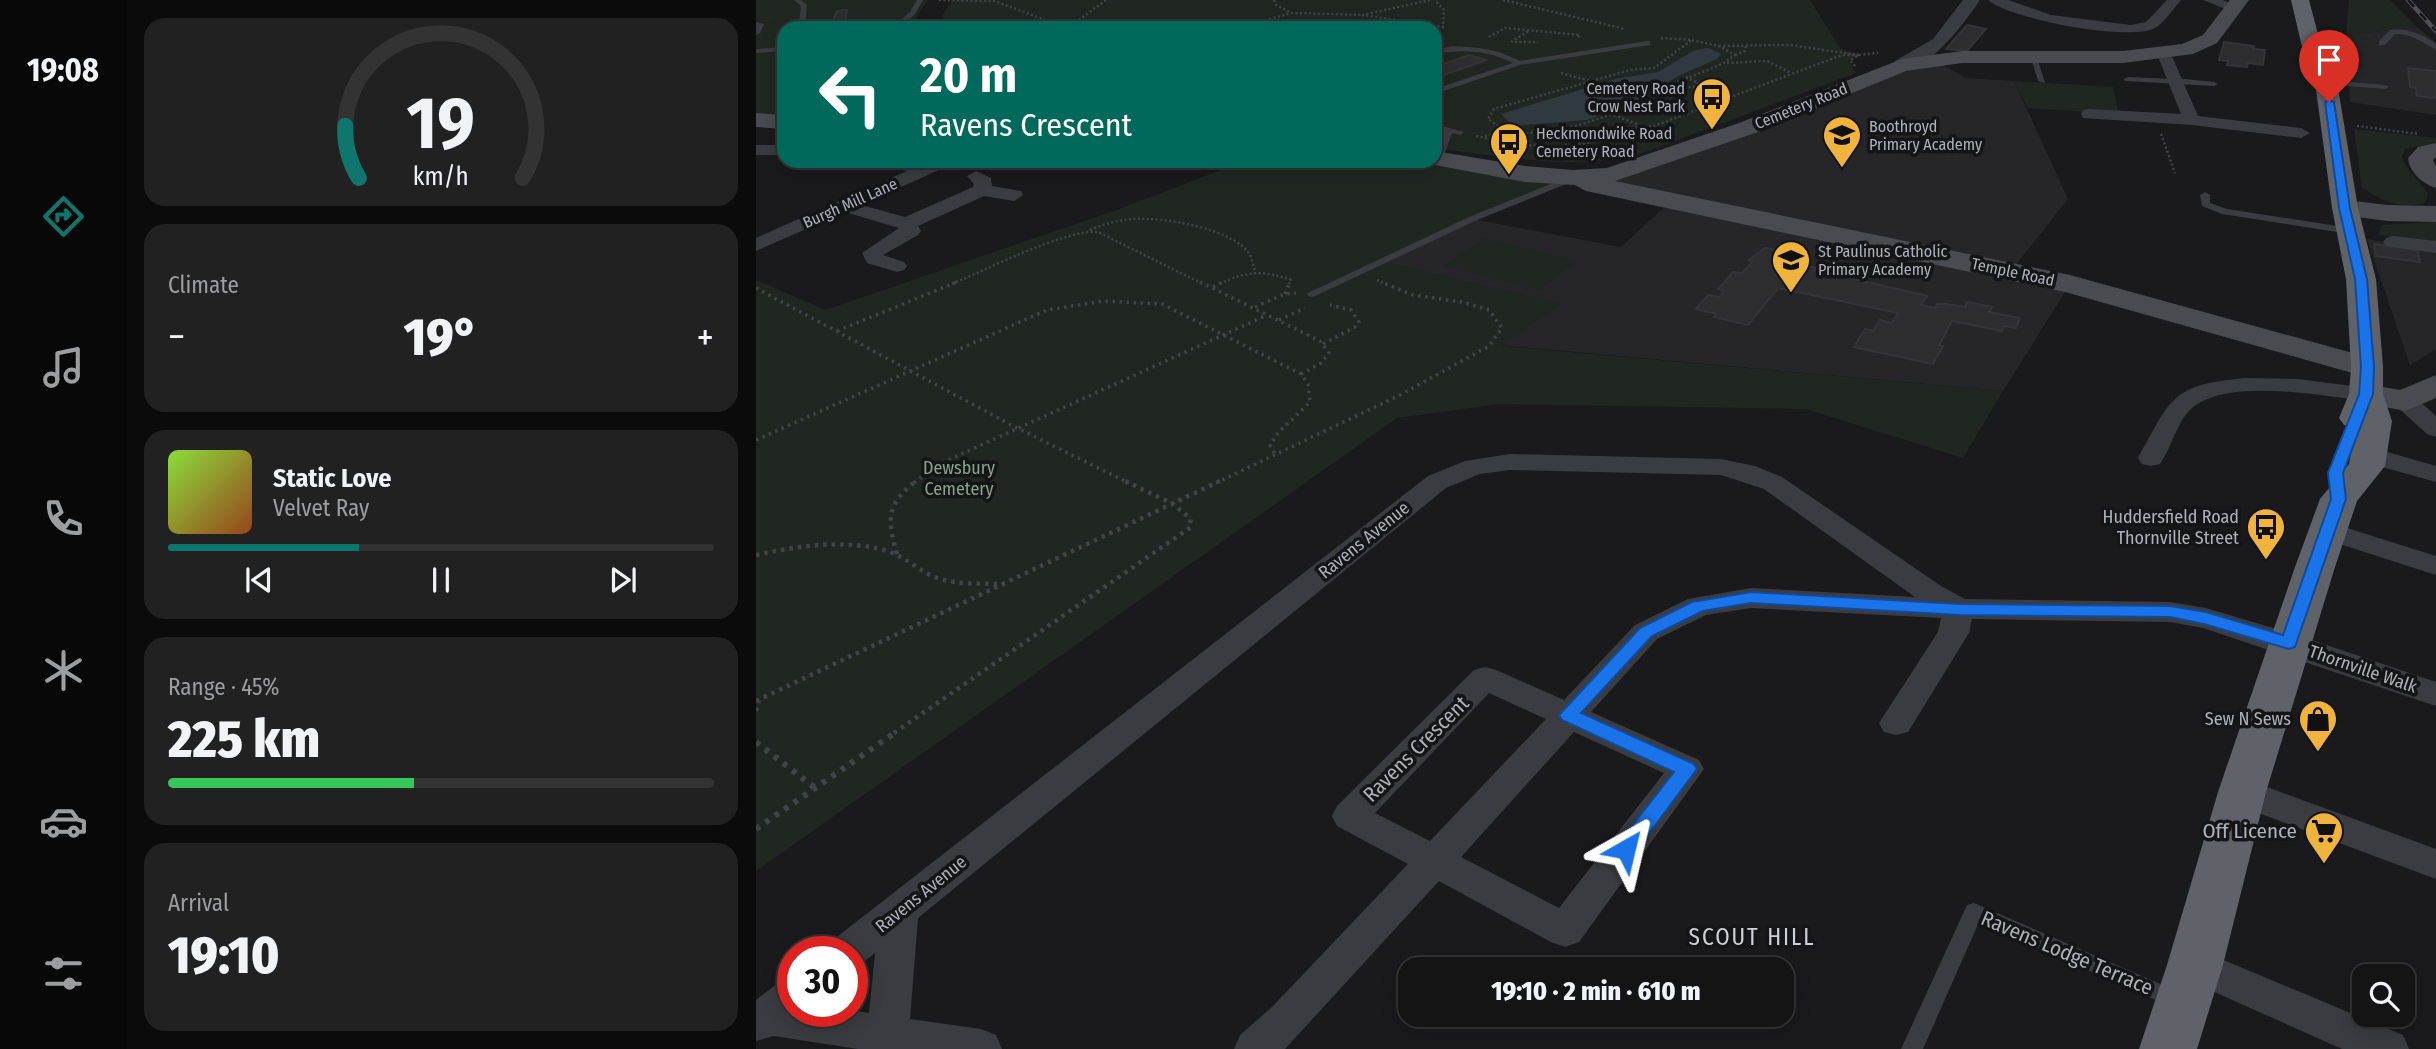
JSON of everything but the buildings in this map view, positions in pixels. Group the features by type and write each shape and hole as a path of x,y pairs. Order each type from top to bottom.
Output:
{"highway":[{"path":"2168,1049 2189,984 2242,792 2289,643 2333,515 2367,466 2375,421 2367,381 2361,279 2348,220 2326,82 2317,68 2301,0"},
{"path":"2326,82 2336,74 2330,37"},
{"path":"2333,515 2335,473 2367,381"}],"main road":[{"name":"Cemetery Road","path":"1573,178 1610,175 1647,164 1747,128 1944,50 2033,57 2160,55 2186,50 2210,39 2237,4"},
{"path":"756,120 777,122"},
{"path":"2429,142 2427,152 2420,158 2421,165 2436,180"},
{"path":"1442,159 1525,174 1573,178"},
{"name":"Temple Road","path":"1573,178 1591,185 2070,284 2367,381 2405,401"},
{"path":"2348,220 2387,213 2436,214"},
{"path":"2405,401 2436,385"}],"street":[{"path":"1944,50 1972,0"},
{"path":"1995,0 2049,19 2096,18 2131,29 2136,33 2130,41 2160,55 2176,81 2192,120"},
{"path":"2131,29 2151,25 2174,0"},
{"path":"2210,0 2237,4"},
{"path":"2089,114 2192,120 2301,133"},
{"path":"756,150 777,149"},
{"name":"Burgh Mill Lane","path":"756,246 928,168"},
{"path":"907,224 979,183 1014,195"},
{"path":"844,206 907,224 911,231 872,253 874,259 897,266"},
{"path":"2393,242 2436,247"},
{"path":"2151,458 2182,403 2200,391 2228,386 2261,385 2316,388 2367,381"},
{"path":"2405,401 2436,429"},
{"path":"2370,455 2436,474"},
{"name":"Ravens Avenue","path":"868,936 1437,482 1474,467 1510,462 1720,467 1746,472 1773,483 1930,593 1959,609"},
{"path":"2333,515 2436,566"},
{"path":"1255,1049 1287,1020 1646,632 1699,606 1751,598 1959,609 2170,612 2206,618 2289,643"},
{"path":"1896,723 1953,632 1959,609"},
{"name":"Thornville Walk","path":"2289,643 2436,694"},
{"name":"Ravens Crescent","path":"1485,678 1687,769 1565,930 1435,860 1350,816 1485,678"},
{"path":"2242,792 2436,864"},
{"path":"888,1036 899,911"},
{"path":"2189,984 2388,1049"},
{"path":"772,1012 888,1036 981,1049"}],"lane":[{"path":"797,0 804,5 803,21"},
{"path":"903,21 913,13 920,0"},
{"path":"756,24 760,24 756,33"},
{"path":"2382,43 2393,32 2403,31 2417,33 2436,48"},
{"path":"1442,90 1519,63 1647,43"},
{"path":"1442,51 1469,48 1507,56 1519,63"},
{"path":"756,51 777,50"},
{"path":"2033,57 2042,81"},
{"path":"2128,79 2214,84"},
{"path":"2326,82 2385,87"},
{"path":"1442,128 1460,132"},
{"path":"1442,146 1449,130"},
{"path":"1311,294 1472,219 1573,178"},
{"path":"2204,195 2205,204 2225,212 2348,220"},
{"name":"Ravens Lodge Terrace","path":"1912,1049 1974,911 2189,984"}],"path":[{"path":"939,0 995,1 1048,21"},
{"path":"1077,21 1106,0"},
{"path":"1274,0 1276,5 1291,13"},
{"path":"1363,15 1430,0"},
{"path":"1436,0 1444,10 1442,27"},
{"path":"1503,0 1631,31"},
{"path":"1263,21 1291,13 1363,15 1403,21"},
{"path":"1494,42 1483,40 1505,28 1580,35 1571,40"},
{"path":"1504,45 1531,30"},
{"path":"1460,132 1485,136 1654,126 1842,55 1858,55 1790,45 1719,46 1692,40 1656,37"},
{"path":"1510,133 1488,119 1494,109 1630,70 1654,68 1692,40"},
{"path":"1510,42 1548,42"},
{"path":"1719,46 1735,55"},
{"path":"1540,132 1591,124 1641,104 1686,77 1726,63 1745,51 1746,46"},
{"path":"1726,63 1767,60 1781,65 1791,73"},
{"path":"1686,77 1698,83 1693,87"},
{"path":"1663,90 1693,87 1726,99"},
{"path":"1613,115 1644,127"},
{"path":"2155,118 2175,173"},
{"path":"2332,122 2429,142"},
{"path":"1460,132 1514,145 1570,146 1592,144 1644,127"},
{"path":"836,331 1068,236 1102,225 1130,220 1149,219 1221,235 1238,243 1250,255 1255,271"},
{"path":"1090,231 1098,232 1212,287 1323,344 1329,353 1321,363 1301,374"},
{"path":"756,711 758,701 1400,395 1489,346 1502,328 1489,310 1462,302 1413,295 1382,284 1362,270"},
{"path":"1212,287 1234,276 1269,271 1291,280 1285,294"},
{"path":"756,288 1015,427 1173,505 1191,518 1191,527 756,829"},
{"path":"1254,308 1285,294 1311,294"},
{"path":"756,440 1047,310 1070,304 1149,302 1162,304 1301,374 1308,384 1310,402 1278,433 1270,445 1276,456"},
{"path":"1323,344 1355,327 1359,322 1351,310 1325,304"},
{"path":"897,554 888,528 889,513 900,493 935,466 1015,427 1267,316"},
{"path":"756,555 782,549 862,546 897,554 927,573 952,582 1006,584"},
{"path":"756,742 815,788"}],"shaded area":[{"path":"2417,27 2436,43 2436,115 2350,102 2346,35"},
{"path":"1708,48 1721,54 1717,59 1678,76 1642,100 1587,120 1513,126 1501,114 1615,79 1658,72 1695,50"},
{"path":"1933,59 1966,78 2014,81 2068,199 2011,271 2070,284 2003,391 1500,345 1559,304 1382,261 1472,219 1621,247 1670,202 1591,185 1610,175"},
{"path":"2367,239 2436,252 2436,349 2410,365"}],"green space":[{"path":"756,0 928,0 916,21 777,21 777,121 756,120"},
{"path":"952,0 1810,0 1840,48 1858,55 1848,61 1856,73 1635,156 1560,162 1442,150 1442,21 942,21 943,14"},
{"path":"2349,0 2390,0 2417,27 2346,35"},
{"path":"2014,81 2113,87 2119,114 2028,108"},
{"path":"2354,129 2436,138 2436,143 2405,149 2402,157 2407,168 2428,193 2425,203 2399,205 2362,188"},
{"name":"Dewsbury Cemetery","path":"1442,162 1573,178 1383,261 1560,304 1502,346 2003,391 1963,458 1806,409 1499,404 1397,418 756,871 756,280 825,310 1114,211 1226,168 1442,168"},
{"path":"2436,222 2436,242 2378,235 2382,225"},
{"path":"1484,238 1577,261 1540,290 1444,266"}],"railway":[{"path":"2408,0 2436,31"}],"place":[{"name":"Cemetery Road Crow Nest Park","path":"1712,131"},
{"name":"Boothroyd Primary Academy","path":"1842,169"},
{"name":"Heckmondwike Road Cemetery Road","path":"1509,176"},
{"name":"St Paulinus Catholic Primary Academy","path":"1791,294"},
{"name":"Huddersfield Road Thornville Street","path":"2266,561"},
{"name":"Sew N Sews","path":"2318,753"},
{"name":"Off Licence","path":"2324,865"}],"district":[{"name":"SCOUT HILL","path":"1752,937"}],"route":[{"path":"1626,849 1687,769 1568,715 1646,632 1699,606 1751,598 1959,609 2170,612 2206,618 2289,643 2339,499 2335,473 2366,394 2367,367 2361,279 2345,208 2329,102"}]}
